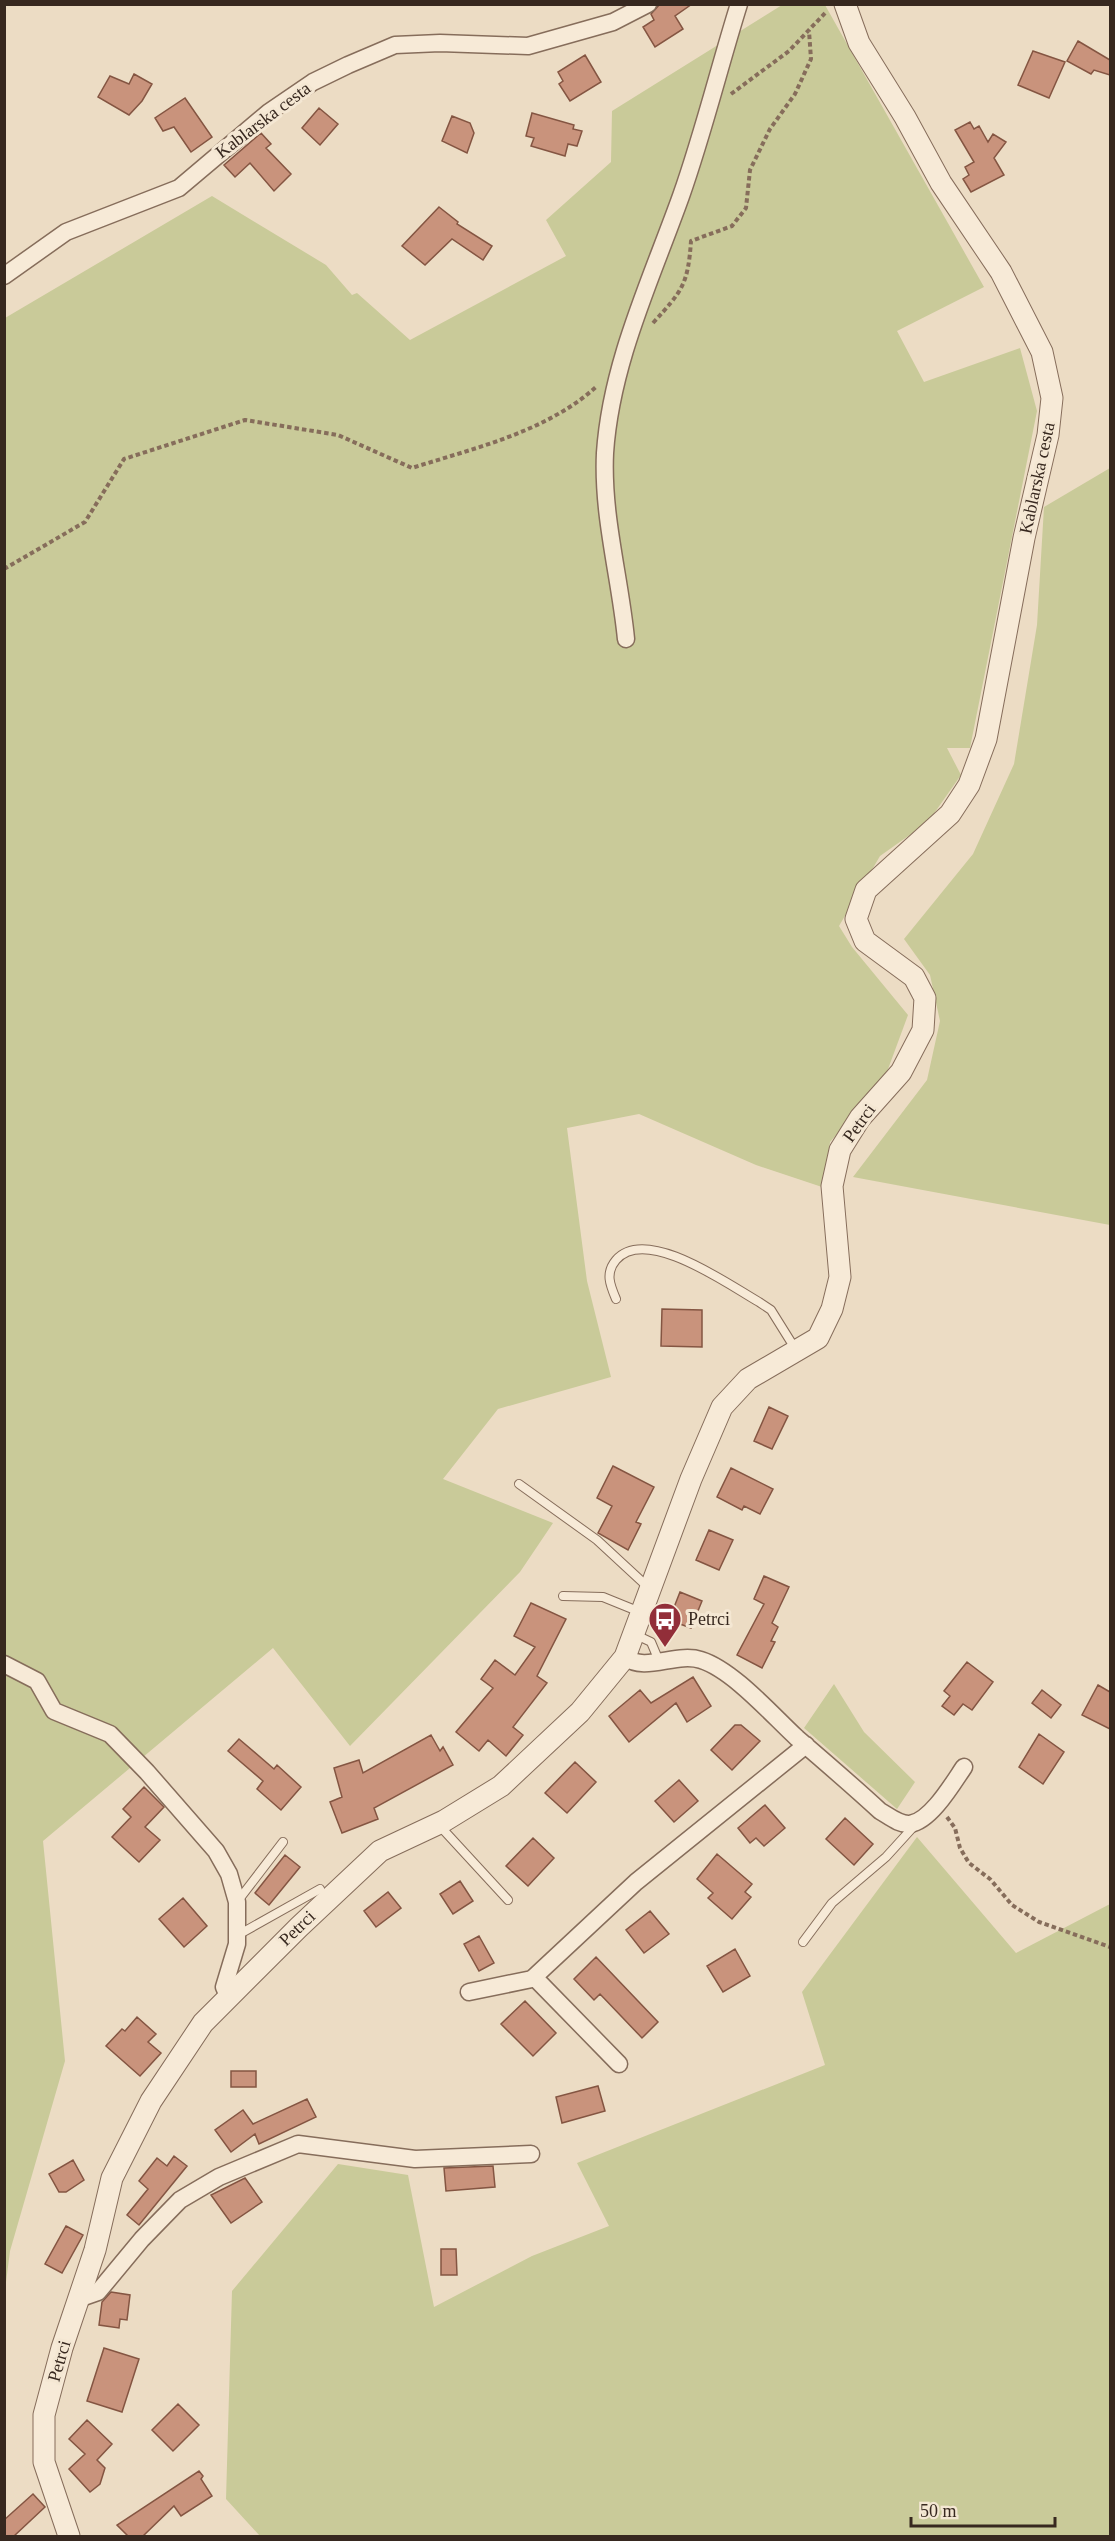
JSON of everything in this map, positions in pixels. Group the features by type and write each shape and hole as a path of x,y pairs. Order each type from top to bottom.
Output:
{"street":[{"name":"Kablarska cesta","path":"4,276 66,231 178,188 269,112 313,82 348,65 396,45 440,43 528,46 614,22 648,4"},
{"path":"626,639 606,486 609,419 621,365 681,195 738,4"},
{"name":"Kablarska cesta","path":"845,4 859,43 905,117 941,183 1006,282 1042,352 1052,398 1048,435 1024,538 986,739 969,785 950,814"},
{"name":"Petrci","path":"69,2536 44,2462 44,2415 62,2348 95,2250 112,2178 157,2092 203,2023 228,1996 380,1851 438,1824 501,1786 580,1712 625,1657 691,1479 722,1407 748,1379 818,1338 832,1309 840,1277 832,1186 840,1150 860,1118 901,1072 923,1030 925,998 914,977 865,941 856,919 866,890 950,814"},
{"path":"625,1657 638,1664 700,1660 718,1669 746,1690 880,1811 898,1822 910,1824 920,1820 938,1804 964,1767"},
{"path":"4,1664 37,1681 54,1711 110,1734 147,1772 216,1851 229,1874 237,1902 238,1935 224,1986 228,1996"},
{"path":"469,1992 534,1977 636,1882 806,1745"},
{"path":"534,1977 619,2064"},
{"path":"78,2300 98,2292 142,2239 180,2200 219,2176 298,2144 415,2159 531,2154"}],"lane":[{"path":"616,1299 609,1282 610,1267 620,1256 651,1248 674,1255 759,1302 775,1316 796,1351"},
{"path":"519,1484 597,1540 650,1589"},
{"path":"563,1596 603,1597 641,1612"},
{"path":"633,1633 651,1642 659,1661"},
{"path":"803,1942 832,1903 886,1857 920,1820"},
{"path":"438,1824 508,1900"},
{"path":"237,1902 283,1842"},
{"path":"238,1935 320,1889"}],"path":[{"path":"729,96 789,51 832,4"},
{"path":"648,330 680,294 689,270 691,241 732,226 746,208 750,170 770,129 795,94 811,59 809,31"},
{"path":"4,569 85,522 124,459 245,420 338,435 412,468 524,431 584,398 621,365"},
{"path":"949,1820 969,1863 990,1879 1012,1905 1039,1923 1110,1947"}],"green space":[{"path":"782,5 825,5 984,287 897,331 924,382 1020,348 1037,411 970,748 947,748 961,775 928,822 880,856 839,926 852,947 908,1015 884,1080 830,1142 825,1188 756,1165 639,1114 567,1128 587,1281 611,1377 498,1409 443,1479 553,1523 520,1572 350,1746 273,1648 43,1841 65,2061 10,2251 5,2290 5,318 212,196 326,265 352,295 357,293 410,340 566,256 546,220 611,162 612,111"},
{"path":"1110,468 1110,1225 853,1177 927,1080 940,1021 930,975 904,939 973,854 1014,764 1037,625 1044,507"},
{"path":"834,1684 864,1732 915,1782 897,1809 804,1728"},
{"path":"917,1837 1016,1953 1110,1904 1110,2536 260,2536 226,2499 232,2291 338,2164 408,2175 434,2307 532,2256 609,2226 577,2163 825,2065 802,1992"}],"building":[{"path":"660,4 692,4 675,16 683,29 655,47 643,27 654,20 651,14"},
{"path":"1078,41 1110,60 1110,75 1094,70 1091,74 1067,61"},
{"path":"1033,51 1065,62 1049,98 1018,85"},
{"path":"585,55 601,82 570,101 559,84 563,81 558,72"},
{"path":"134,74 152,84 142,101 129,115 98,97 110,76 129,84"},
{"path":"185,98 212,137 191,152 174,127 163,131 155,118"},
{"path":"319,108 338,124 320,145 302,128"},
{"path":"532,113 574,125 573,129 582,131 577,146 568,144 565,156 531,146 534,138 526,136"},
{"path":"452,116 470,123 474,133 467,153 442,141"},
{"path":"970,122 974,129 979,126 988,142 993,134 1006,142 994,158 1004,175 971,192 963,179 969,175 965,167 974,162 955,130"},
{"path":"261,133 271,144 266,148 291,174 274,191 250,163 235,177 224,165"},
{"path":"439,207 458,222 457,224 492,246 483,260 452,239 425,265 402,246"},
{"path":"662,1309 702,1310 702,1347 661,1346"},
{"path":"769,1407 788,1416 772,1449 754,1441"},
{"path":"613,1466 654,1487 636,1522 641,1524 628,1550 598,1533 612,1506 597,1498"},
{"path":"731,1468 773,1489 760,1514 744,1506 742,1510 717,1497"},
{"path":"709,1530 733,1540 719,1570 696,1560"},
{"path":"764,1576 789,1587 772,1623 778,1627 771,1641 775,1642 762,1668 737,1655 764,1604 754,1599"},
{"path":"680,1592 702,1601 691,1628 669,1620"},
{"path":"531,1603 566,1619 537,1676 547,1683 513,1727 523,1735 506,1756 488,1740 479,1751 456,1732 493,1688 481,1679 495,1660 515,1675 535,1647 514,1636"},
{"path":"967,1662 993,1682 972,1710 963,1704 954,1715 942,1706 950,1696 944,1691"},
{"path":"693,1677 711,1706 687,1722 676,1703 629,1742 609,1716 640,1690 651,1703"},
{"path":"1098,1685 1110,1692 1110,1729 1082,1715"},
{"path":"1042,1690 1061,1705 1051,1718 1032,1703"},
{"path":"735,1725 741,1725 760,1741 732,1770 711,1750"},
{"path":"1039,1734 1064,1752 1043,1784 1019,1767"},
{"path":"431,1735 440,1751 443,1747 453,1765 374,1808 378,1819 342,1833 330,1802 342,1797 334,1768 359,1760 363,1773"},
{"path":"239,1739 274,1769 277,1765 301,1787 281,1810 257,1789 263,1781 228,1751"},
{"path":"575,1762 596,1782 567,1813 545,1793"},
{"path":"679,1780 698,1801 674,1822 655,1801"},
{"path":"144,1787 164,1807 145,1827 160,1840 139,1862 112,1837 131,1817 123,1809"},
{"path":"765,1805 785,1828 764,1846 756,1838 750,1843 738,1828"},
{"path":"845,1818 873,1844 854,1865 826,1839"},
{"path":"533,1838 554,1858 528,1886 506,1866"},
{"path":"717,1854 752,1884 745,1892 751,1897 732,1919 708,1898 713,1893 697,1879"},
{"path":"285,1855 300,1867 269,1905 255,1893"},
{"path":"460,1881 473,1901 453,1914 440,1894"},
{"path":"388,1892 401,1908 376,1927 364,1911"},
{"path":"183,1898 207,1926 184,1947 159,1919"},
{"path":"650,1911 669,1934 644,1953 626,1930"},
{"path":"479,1936 494,1963 479,1971 464,1944"},
{"path":"735,1949 750,1976 723,1992 707,1966"},
{"path":"596,1957 658,2022 642,2038 600,1994 594,2000 574,1979"},
{"path":"525,2001 556,2033 533,2056 501,2024"},
{"path":"137,2017 156,2034 148,2042 161,2053 140,2076 106,2046 122,2029 125,2031"},
{"path":"231,2071 256,2071 256,2087 231,2087"},
{"path":"598,2086 605,2111 562,2123 556,2097"},
{"path":"307,2099 316,2117 259,2144 255,2134 231,2152 215,2130 243,2110 253,2124"},
{"path":"174,2156 187,2166 139,2225 127,2215 148,2189 139,2181 157,2158 167,2166"},
{"path":"73,2160 84,2180 66,2192 59,2192 49,2174"},
{"path":"493,2166 495,2187 446,2191 444,2168"},
{"path":"245,2178 262,2202 231,2223 211,2195"},
{"path":"66,2226 83,2235 62,2273 45,2264"},
{"path":"441,2249 456,2249 457,2275 441,2275"},
{"path":"111,2292 130,2295 127,2320 120,2319 119,2328 99,2325 102,2302"},
{"path":"104,2348 139,2359 122,2412 87,2401"},
{"path":"178,2404 199,2425 173,2451 152,2430"},
{"path":"87,2420 112,2444 97,2460 105,2468 100,2484 90,2492 69,2469 85,2454 69,2439"},
{"path":"199,2471 203,2476 201,2479 212,2496 181,2516 174,2506 143,2536 128,2536 117,2525"},
{"path":"33,2494 45,2507 14,2536 4,2536 4,2520"}],"place":[{"name":"Petrci","path":"665,1648"}]}
